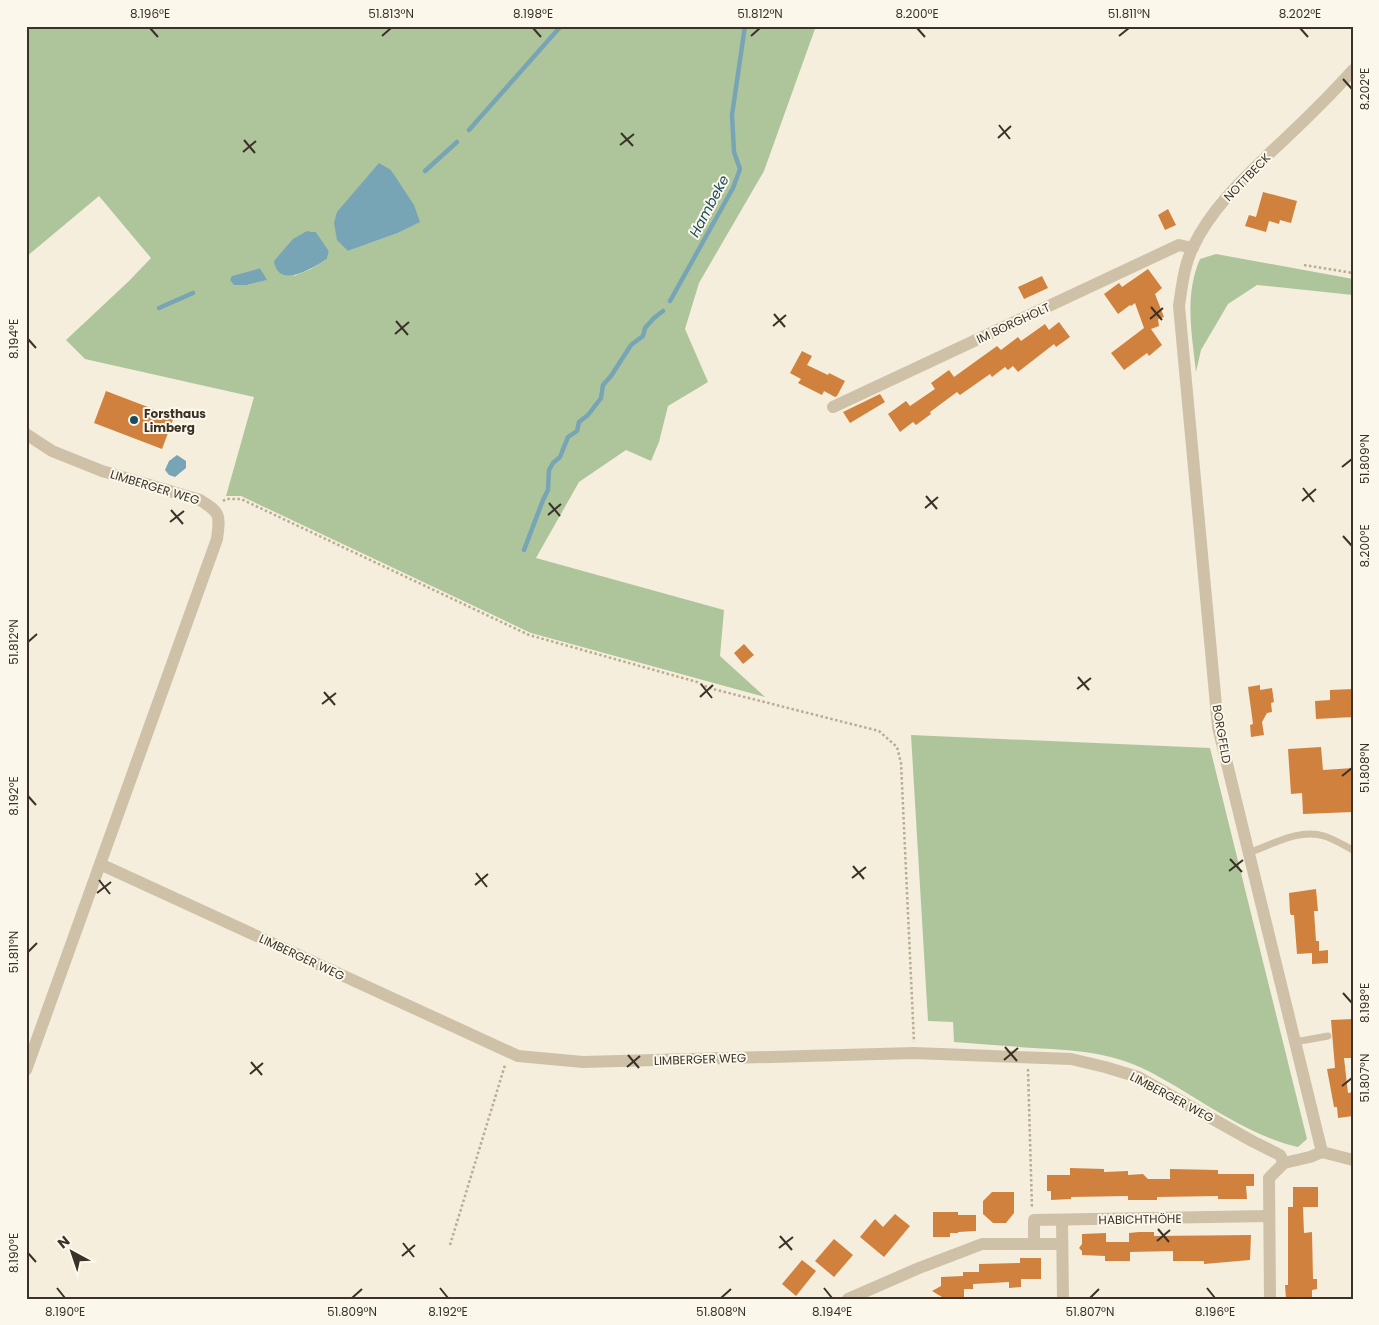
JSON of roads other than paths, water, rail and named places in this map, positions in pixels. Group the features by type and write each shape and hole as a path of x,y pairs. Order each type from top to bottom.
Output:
{"street":[{"name":"NOTTBECK","path":"1179,306 1185,272 1193,248 1214,212 1242,180 1331,94 1353,70"},
{"name":"IM BORGHOLT","path":"833,407 1179,245 1193,248"},
{"name":"BORGFELD","path":"1179,306 1218,727 1322,1152"},
{"name":"LIMBERGER WEG","path":"26,434 52,451 102,471 200,500 214,508 219,518 217,539 26,1070"},
{"name":"LIMBERGER WEG","path":"100,864 518,1056 583,1062 914,1053 1071,1059 1138,1077 1280,1155 1284,1163"},
{"path":"1270,1299 1269,1178 1284,1163 1310,1158 1322,1152 1353,1160"},
{"name":"HABICHTHÖHE","path":"1034,1243 1034,1220 1268,1216"},
{"path":"1062,1220 1063,1299"},
{"path":"848,1299 919,1268 982,1244 1062,1244"}],"lane":[{"path":"1248,853 1286,838 1304,835 1322,835 1353,850"},
{"path":"1295,1042 1328,1036"}],"water":[{"path":"379,163 391,170 414,205 420,222 398,233 348,251 337,240 334,223 337,212"},
{"path":"307,231 316,232 329,251 327,259 297,274 282,274 277,270 274,261 293,239"},
{"path":"260,268 267,280 247,285 234,285 230,280 232,276"},
{"path":"177,455 186,461 186,468 175,477 169,475 165,470 169,461"}],"waterway":[{"name":"Hambeke","path":"469,130 561,26"},
{"name":"Hambeke","path":"670,301 733,188 740,169 734,152 732,115 745,26"},
{"name":"Hambeke","path":"425,171 457,142"},
{"name":"Hambeke","path":"159,308 193,293"},
{"name":"Hambeke","path":"524,550 548,490 549,470 560,457 568,437 577,431 579,422 588,415 601,398 603,385 631,345 643,336 645,328 663,311"}],"place":[{"name":"Forsthaus Limberg","path":"134,420"}]}
